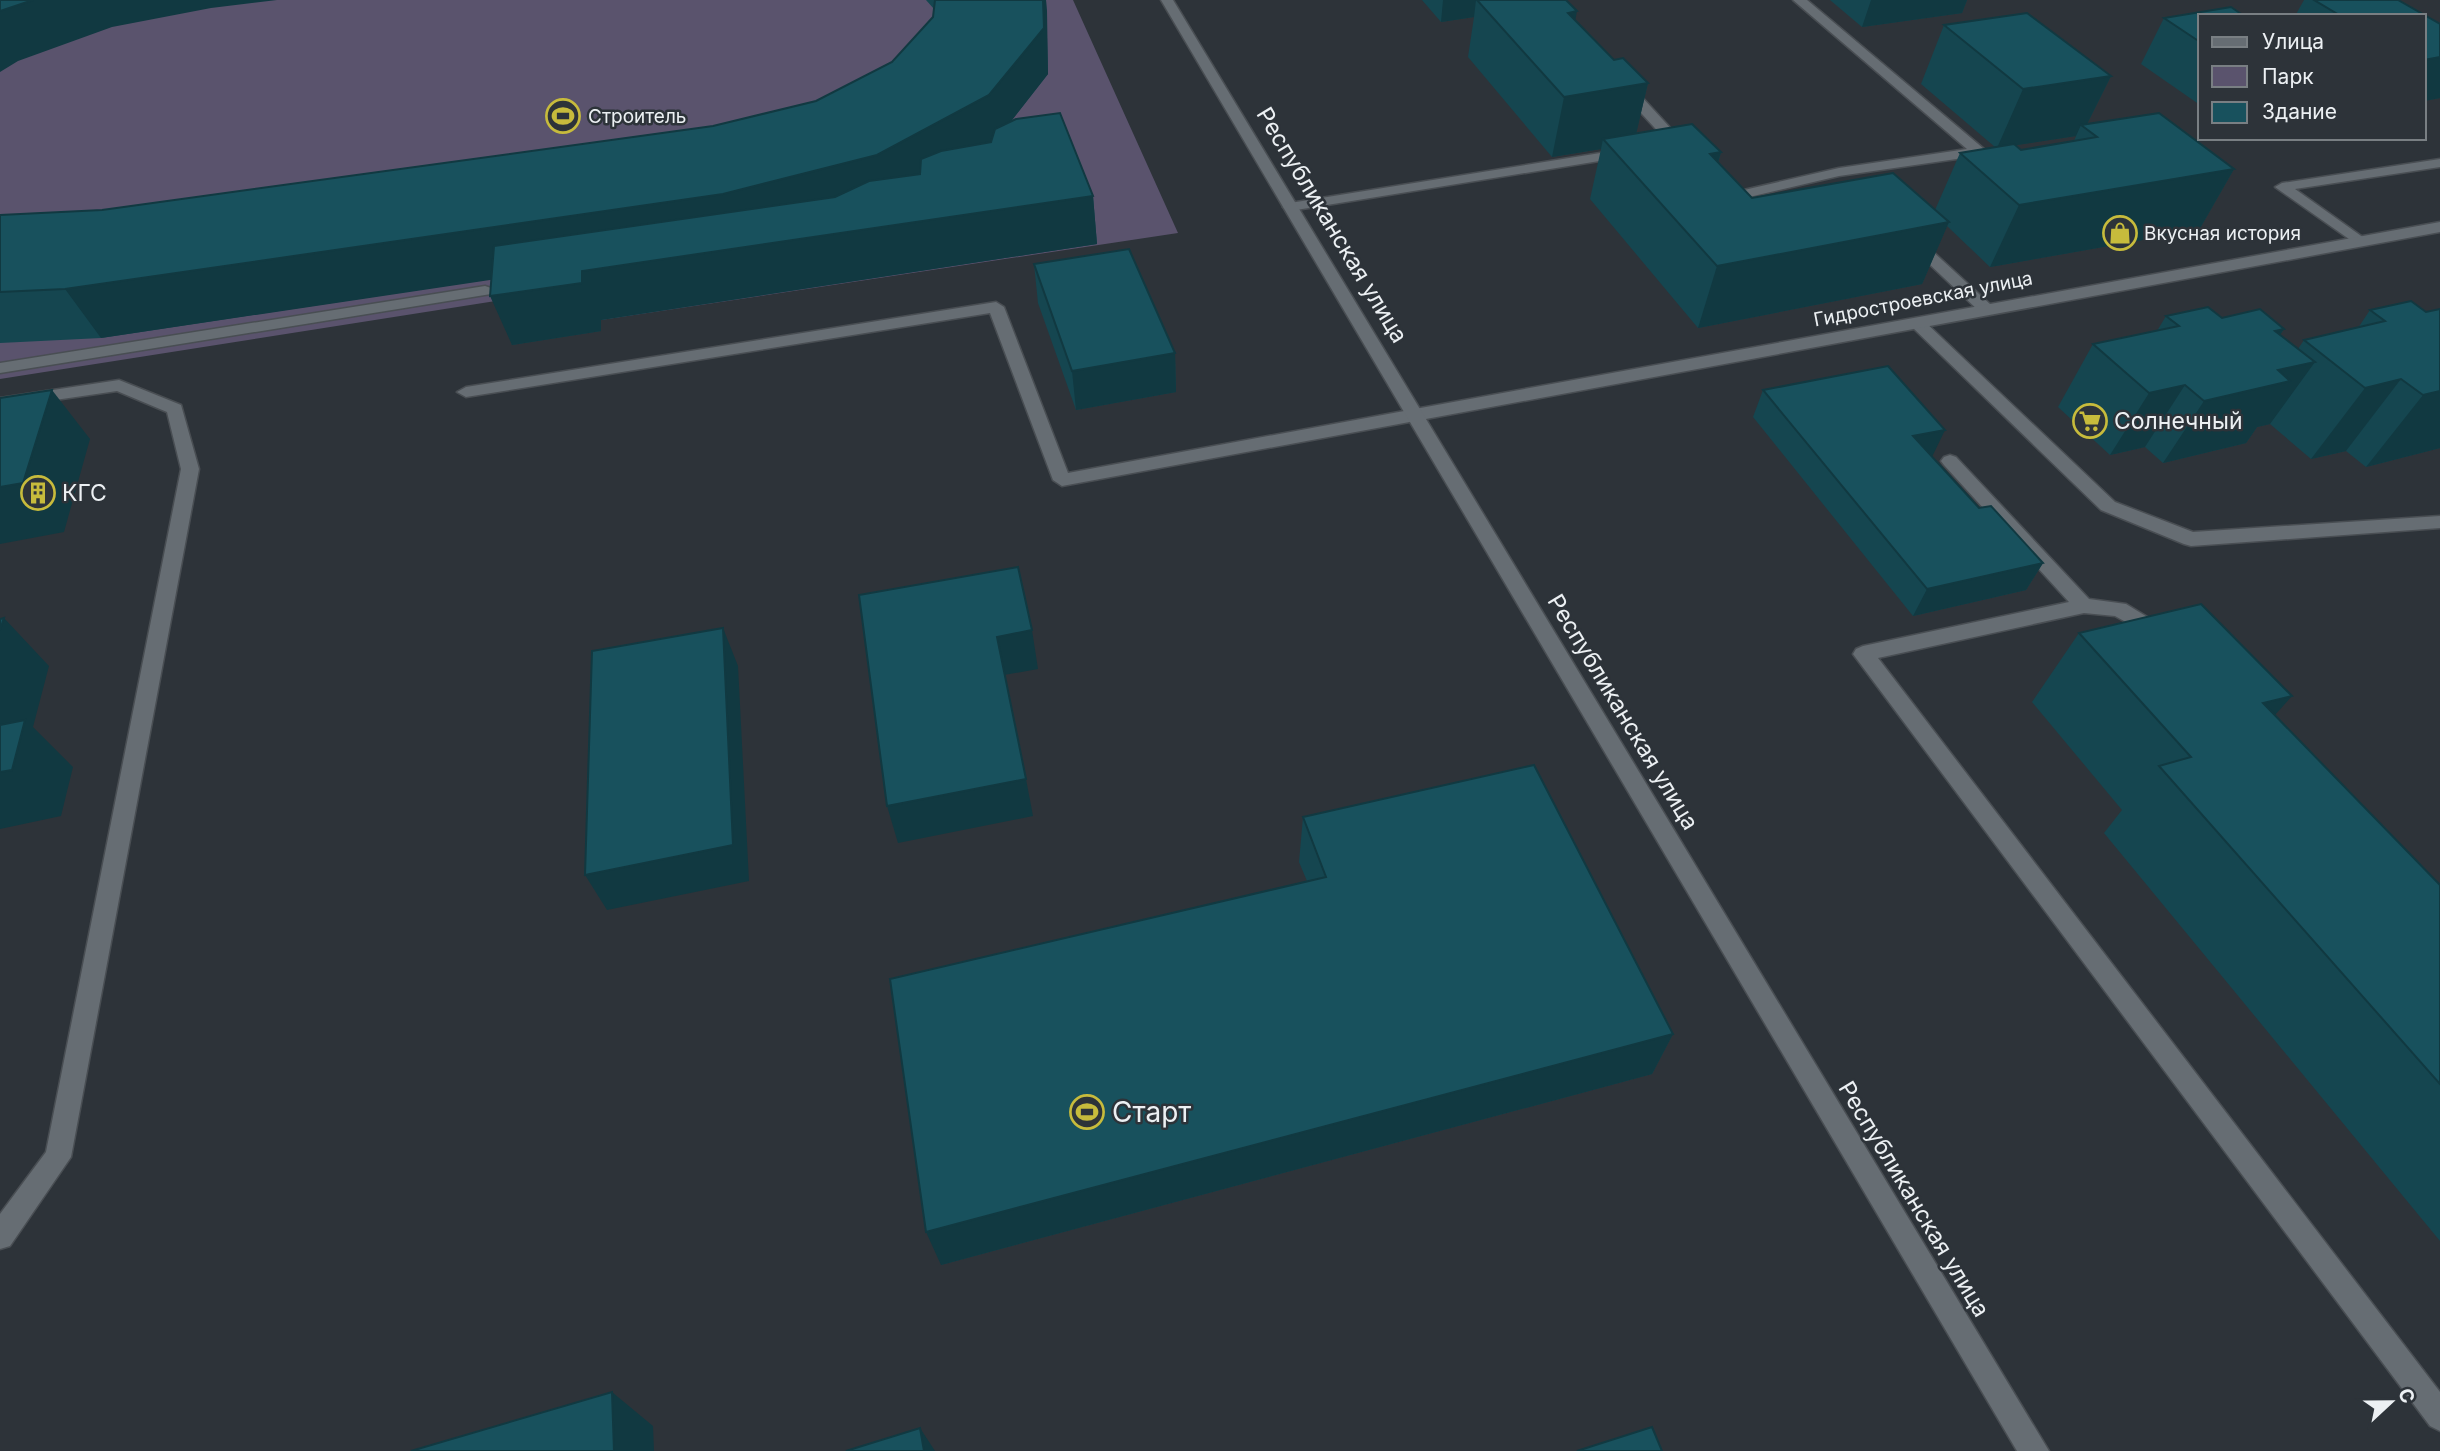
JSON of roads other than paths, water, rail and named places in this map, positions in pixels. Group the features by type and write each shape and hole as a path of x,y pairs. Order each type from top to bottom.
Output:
{"street":[{"name":"Республиканская улица","path":"1167,0 2034,1451"},
{"path":"1711,180 1728,198 1839,172 1979,152 1799,0"},
{"path":"1616,77 1672,146 1695,163"},
{"path":"1290,207 1639,151"},
{"path":"2359,241 2282,187 2440,163"},
{"path":"1839,172 1859,190"},
{"path":"1898,226 1984,308"},
{"name":"Гидростроевская улица","path":"466,393 996,306 1062,480 1917,323 1984,308 2440,227"},
{"path":"0,368 485,291"},
{"path":"1917,323 2108,506 2191,539 2440,522"},
{"path":"0,403 119,385 175,410 190,469 58,1157 0,1236"},
{"path":"1950,461 2084,606"},
{"path":"2177,652 2158,633 2119,608 2084,606 1863,654 2440,1416"}],"place":[{"name":"Строитель","path":"563,116"},
{"name":"Вкусная история","path":"2120,233"},
{"name":"Солнечный","path":"2090,421"},
{"name":"КГС","path":"38,493"},
{"name":"Старт","path":"1087,1112"}]}
